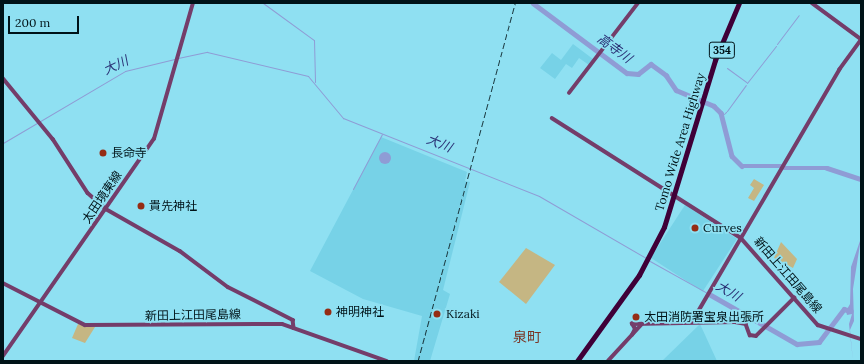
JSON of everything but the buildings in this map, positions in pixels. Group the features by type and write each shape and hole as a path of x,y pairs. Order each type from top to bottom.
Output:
{"highway":[{"name":"Tomo Wide Area Highway","path":"581,361 647,264 677,197 705,101 739,3"},
{"name":"Tomo Wide Area Highway","path":"705,101 742,3"},
{"name":"Tomo Wide Area Highway","path":"577,361 647,264"}],"main road":[{"name":"太田境東線","path":"3,356 156,136 193,3"},
{"path":"569,93 637,3"},
{"path":"692,322 839,70 861,40 812,3"},
{"path":"3,78 39,121 82,187 106,209 164,240 228,287 292,320 294,328"},
{"name":"新田上江田尾島線","path":"552,118 741,238 794,298 826,330 859,338"},
{"name":"新田上江田尾島線","path":"3,283 40,304 85,325 274,324 294,328 387,361"},
{"path":"632,335 634,329 632,324 741,322 753,336 762,330 766,323 794,298"},
{"path":"608,361 642,324"}],"shaded area":[{"path":"573,44 593,59 589,65 579,58 572,68 566,64 555,79 540,68 552,53 561,60"},
{"path":"381,137 467,172 465,181 470,182 443,290 450,294 430,361 414,361 422,316 363,299 310,271"},
{"path":"385,152 389,154 391,158 389,162 385,164 381,162 379,158 381,154"},
{"path":"754,179 764,185 754,201 748,198 754,188 750,185"},
{"path":"685,205 737,239 703,292 651,258"},
{"path":"861,238 853,289 854,321 850,330 853,361 849,324 852,314 847,315 846,311 850,304 851,267"},
{"path":"781,242 797,259 793,268 774,258"},
{"path":"526,248 555,265 526,304 499,282"},
{"path":"78,324 95,327 85,343 72,338"},
{"path":"700,324 717,361 662,361"}],"waterway":[{"path":"263,3 314,40 315,82"},
{"name":"高寺川","path":"533,3 627,73 638,74 651,64 666,75 676,90 714,106 721,113 732,156 742,166 781,166"},
{"path":"777,44 799,15"},
{"path":"747,83 776,46"},
{"name":"大川","path":"178,58 207,52 308,76 343,118 539,196 646,258"},
{"name":"大川","path":"3,143 125,71 175,59"},
{"path":"727,68 746,82"},
{"path":"727,111 746,85"},
{"path":"353,189 382,134"},
{"name":"高寺川","path":"784,168 827,168 861,179"},
{"name":"大川","path":"648,260 707,293"},
{"name":"大川","path":"711,295 797,344 819,342 844,309 851,311"}],"railway":[{"path":"418,361 515,3"}],"place":[{"name":"長命寺","path":"103,153"},
{"name":"貴先神社","path":"141,206"},
{"name":"Curves","path":"695,228"},
{"name":"神明神社","path":"328,312"},
{"name":"Kizaki","path":"437,314"},
{"name":"太田消防署宝泉出張所","path":"636,317"}],"district":[{"name":"泉町","path":"527,337"}]}
